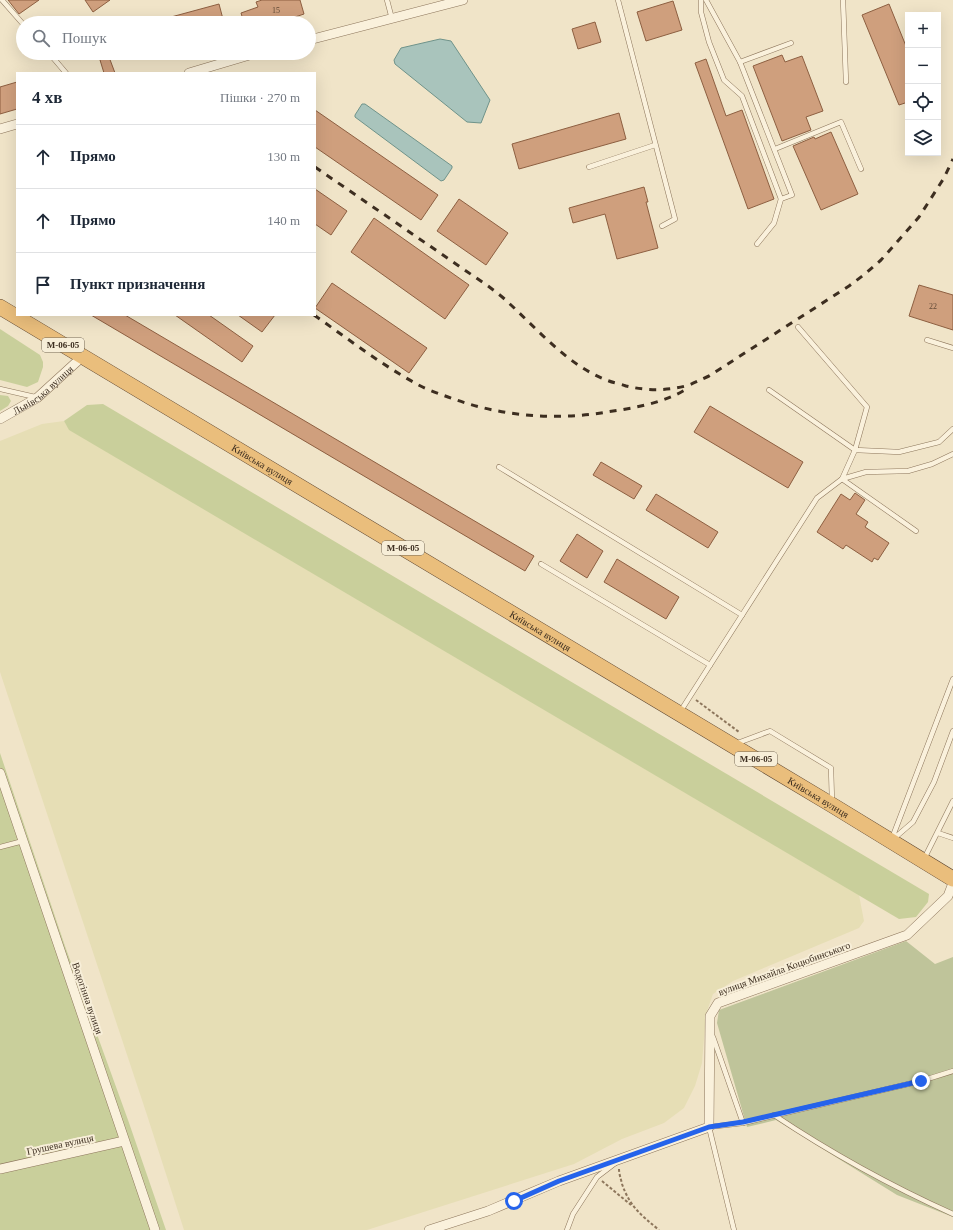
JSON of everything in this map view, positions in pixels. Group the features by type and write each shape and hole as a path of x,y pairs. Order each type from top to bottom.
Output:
{"highway":[{"name":"Львівська вулиця","path":"0,307 82,357 127,382"},
{"name":"Київська вулиця","path":"127,382 679,713 735,738 832,804 953,879"}],"street":[{"path":"316,38 462,0"},
{"path":"192,72 233,60"},
{"path":"0,129 16,124"},
{"name":"Львівська вулиця","path":"0,419 36,398 82,357"},
{"name":"Водогінна вулиця","path":"0,773 155,1230"},
{"name":"вулиця Михайла Коцюбинського","path":"709,1127 710,1016 718,1003 906,935 950,898 953,883"},
{"path":"428,1230 488,1211 559,1181 709,1127"},
{"name":"Грушева вулиця","path":"0,1169 124,1142"}],"lane":[{"path":"2,0 16,16"},
{"path":"387,0 392,19"},
{"path":"618,0 675,219 662,226"},
{"path":"701,0 701,12 709,42 724,80 742,96 781,199 774,222 757,244"},
{"path":"706,0 740,62 792,194 781,199"},
{"path":"843,0 846,82"},
{"path":"740,62 791,43"},
{"path":"55,60 65,72"},
{"path":"775,149 841,122 861,169"},
{"path":"589,167 655,145"},
{"path":"798,327 867,407 855,450 842,479"},
{"path":"927,340 953,348"},
{"path":"0,389 36,398"},
{"path":"769,390 855,450 899,452 939,442 953,429"},
{"path":"679,713 816,498 842,479 866,472 908,471 932,464 953,454"},
{"path":"499,467 742,616"},
{"path":"842,479 916,531"},
{"path":"541,564 710,665"},
{"path":"892,841 953,679"},
{"path":"892,841 912,822 934,782 953,731"},
{"path":"735,738 770,732 831,768 832,804"},
{"path":"923,861 951,809 953,801"},
{"path":"938,833 953,838"},
{"path":"0,847 23,841"},
{"path":"710,1029 743,1122"},
{"path":"734,1230 709,1127 743,1122 774,1115 921,1081 953,1071"},
{"path":"774,1115 812,1140 878,1178 953,1214"},
{"path":"566,1230 573,1214 597,1177 620,1160"}],"path":[{"path":"690,696 735,738"},
{"path":"620,1160 619,1172 624,1191 632,1206"},
{"path":"597,1177 659,1230"}],"shaded area":[{"path":"64,421 70,430 859,895 864,921 859,928 733,981 713,994 706,1014 702,1063 695,1086 684,1108 664,1123 622,1139 574,1164 367,1230 184,1230 0,672 0,441 42,424"}],"green space":[{"path":"0,329 40,355 43,362 43,367 38,382 27,387 0,380"},
{"path":"0,395 8,396 11,401 8,406 0,411"},
{"path":"103,404 929,894 928,902 916,917 899,919 69,430 64,421 87,405"},
{"path":"0,753 65,946 166,1230 0,1230"},
{"path":"906,941 935,964 953,957 953,1217 897,1195 776,1120 747,1127 717,1023 719,1010"}],"water":[{"path":"440,39 451,41 490,100 481,123 467,122 395,64 394,60 401,48"},
{"path":"362,104 365,104 452,166 444,180 441,181 355,117"}],"building":[{"path":"8,0 39,0 19,14"},
{"path":"85,0 110,0 93,12"},
{"path":"262,0 300,0 304,14 298,16 242,16 241,13 258,7 256,2"},
{"path":"673,1 682,30 646,41 637,12"},
{"path":"219,4 222,16 175,16"},
{"path":"889,4 905,44 905,103 899,105 862,15"},
{"path":"595,22 601,42 578,49 572,29"},
{"path":"782,55 785,62 802,56 823,111 806,117 811,130 782,141 753,66"},
{"path":"706,59 726,116 742,110 774,199 748,209 695,63"},
{"path":"100,60 110,60 115,72 104,72"},
{"path":"16,82 16,109 0,114 0,87"},
{"path":"316,111 438,195 421,220 316,148"},
{"path":"619,113 626,139 519,169 512,144"},
{"path":"831,132 858,194 821,210 793,146"},
{"path":"644,187 648,202 646,202 658,248 617,259 605,214 573,223 569,208"},
{"path":"316,190 347,211 331,235 316,225"},
{"path":"459,199 508,233 486,265 437,231"},
{"path":"374,218 469,285 445,319 351,252"},
{"path":"332,283 427,348 409,373 316,309"},
{"path":"919,285 953,295 953,330 909,316"},
{"path":"93,316 127,316 534,556 525,571"},
{"path":"176,316 210,316 253,346 242,362"},
{"path":"239,316 274,316 262,332"},
{"path":"710,406 803,462 788,488 694,432"},
{"path":"601,462 642,486 634,499 593,475"},
{"path":"855,493 865,500 856,514 868,522 865,527 889,543 878,560 874,558 872,562 846,545 843,549 817,532 841,494 850,500"},
{"path":"656,494 718,532 708,548 646,510"},
{"path":"577,534 603,551 587,578 560,561"},
{"path":"617,559 679,597 666,619 604,582"}],"railway":[{"path":"316,168 491,288 508,302 545,338 581,367 595,375 626,386 658,390 689,385 709,376 849,286 865,274 881,260 919,217 944,178 953,159"},
{"path":"315,316 376,359 419,385 431,391 487,409 526,415 587,415 628,409 649,404 669,398 688,388"}],"route":[{"path":"514,1201 559,1181 709,1127 743,1122 921,1081"}]}
